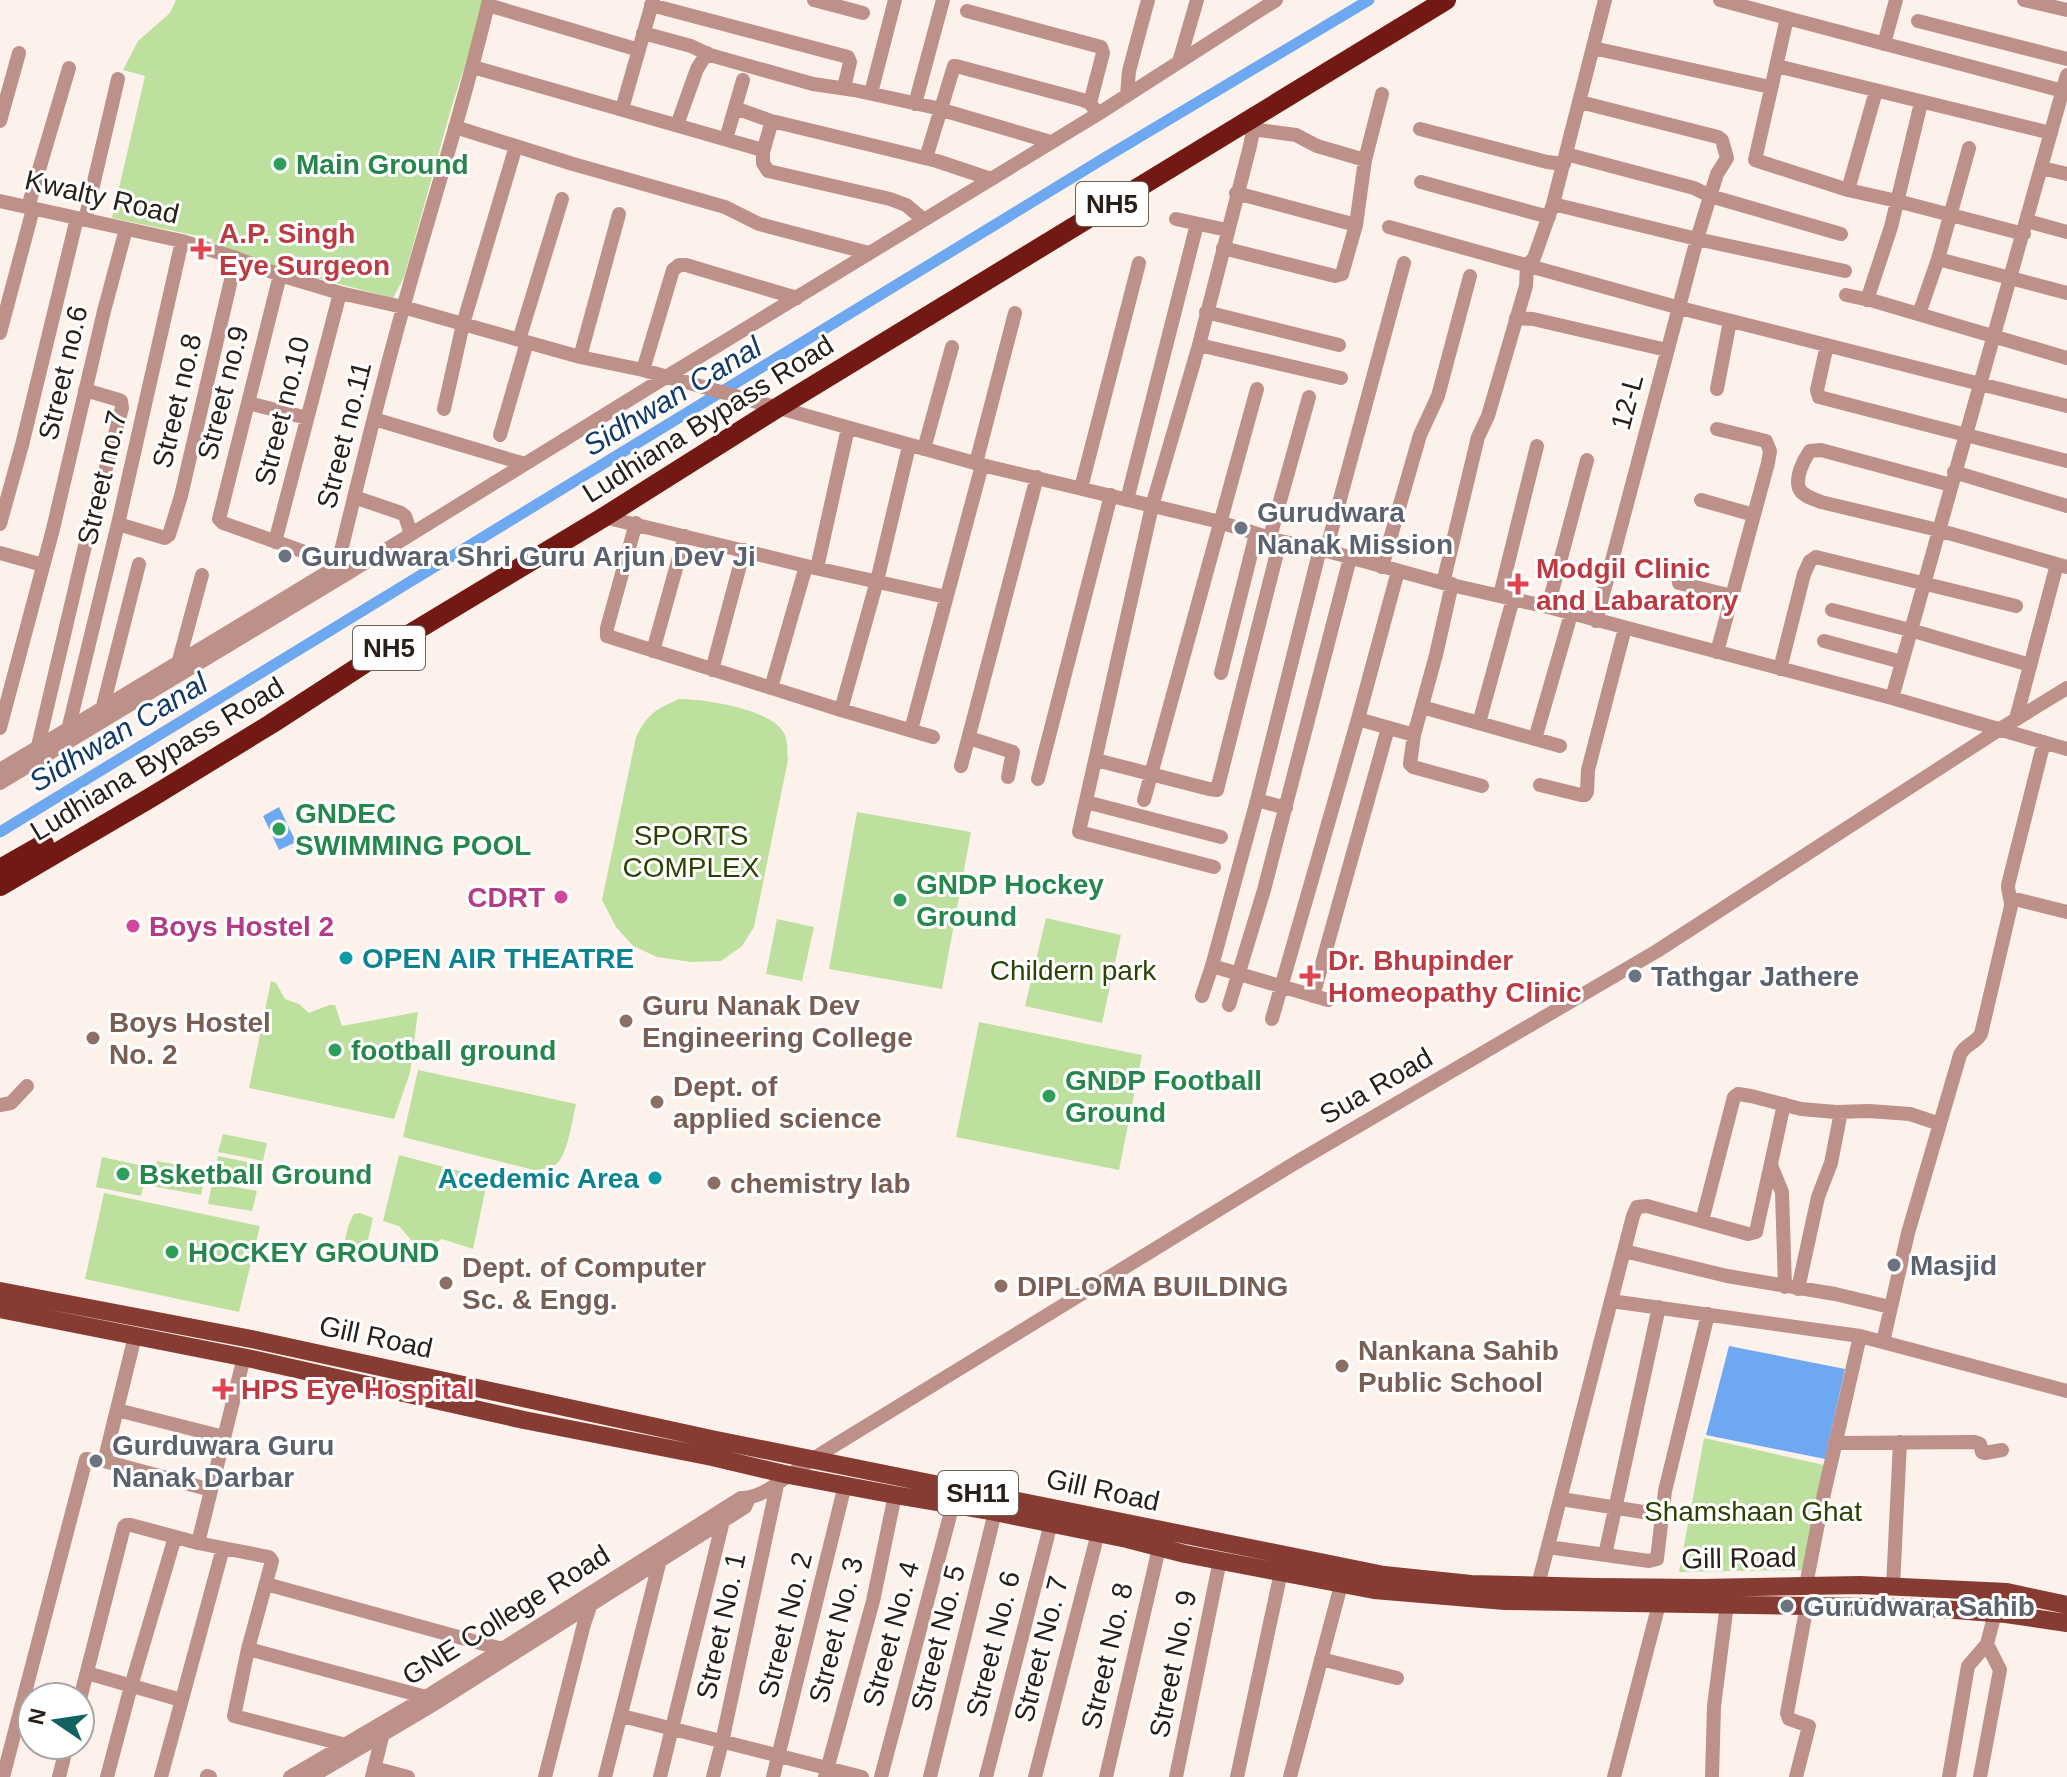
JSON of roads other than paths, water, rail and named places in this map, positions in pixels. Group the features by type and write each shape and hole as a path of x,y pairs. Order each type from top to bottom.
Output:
{"highway":[{"name":"Ludhiana Bypass Road","path":"0,869 145,788 400,627 1422,0"},
{"name":"Ludhiana Bypass Road","path":"0,886 245,741 405,637 604,517 764,404 1250,125 1446,0"}],"main road":[{"name":"Gill Road","path":"0,1291 256,1340 813,1460 1384,1575 1471,1584 1689,1588 1806,1585 2007,1592 2067,1605"},
{"name":"Gill Road","path":"0,1309 244,1357 510,1417 712,1457 783,1480 845,1485 953,1504 1341,1585 1414,1595 1505,1601 1929,1608 2067,1623"}],"street":[{"path":"814,0 863,13"},
{"path":"871,93 895,0"},
{"path":"915,104 943,0"},
{"path":"1127,95 1129,71 1148,0"},
{"path":"1179,62 1197,0"},
{"path":"1250,17 1254,0"},
{"path":"0,770 179,660 342,566 411,534 672,378 1051,142 1094,108 1127,95 1276,0"},
{"path":"1482,786 1413,767 1409,760 1476,446 1488,416 1526,286 1527,266 1534,258 1551,210 1605,0"},
{"path":"1720,0 1770,7 1787,18 2063,91"},
{"path":"1884,44 1896,0"},
{"path":"2024,0 2067,10"},
{"path":"488,2 639,50"},
{"name":"Street no.11","path":"342,566 354,497 374,419 403,307 473,67 488,2"},
{"path":"622,109 652,2 848,57 850,62 844,88"},
{"path":"967,11 1103,49 1094,108"},
{"path":"1755,160 1787,18"},
{"path":"1918,21 2067,59"},
{"path":"643,33 813,84 871,93 941,110 1051,142"},
{"path":"1593,48 1770,87"},
{"path":"0,121 19,53"},
{"path":"677,125 697,69 707,53"},
{"path":"926,158 954,66 1094,108"},
{"path":"1777,66 2051,133"},
{"path":"473,67 763,152"},
{"path":"0,333 69,68"},
{"path":"1892,698 2051,133 2062,118 2067,75"},
{"path":"0,524 118,79"},
{"path":"726,139 743,80"},
{"path":"1848,190 1876,91"},
{"path":"1223,248 1339,276 1343,272 1356,225 1365,160 1382,94"},
{"path":"1580,102 1718,137 1722,140 1727,158 1755,160 1848,190 1950,215 2067,232"},
{"path":"1867,300 1891,227 1921,103"},
{"path":"735,108 774,122 926,158 991,179"},
{"path":"774,122 763,152 764,168 768,171 890,199 906,205 924,220"},
{"path":"1214,867 1079,832 1152,506 1199,345 1250,146 1250,125 1296,135 1317,146 1365,160"},
{"path":"455,127 725,207 755,223 869,253"},
{"path":"1420,129 1547,162 1565,159 1694,188 1710,196 1841,234"},
{"path":"444,409 463,324 516,146"},
{"path":"1919,314 1969,148"},
{"name":"12-L","path":"1596,621 1697,239 1717,174 1727,158"},
{"path":"2042,168 2067,174"},
{"path":"1421,182 1845,271"},
{"path":"1236,193 1356,225"},
{"path":"500,435 562,199"},
{"name":"Kwalty Road","path":"0,201 182,241 340,293 403,307 580,357 643,370 909,446 1548,607 1892,698 2067,749"},
{"path":"580,357 619,214"},
{"path":"1176,219 1227,230"},
{"path":"1127,500 1197,224"},
{"path":"1389,227 1680,308 2067,406"},
{"name":"Street no.6","path":"0,728 53,529 126,229"},
{"name":"Street no.7","path":"69,726 182,241"},
{"name":"Street no.8","path":"118,524 168,537 236,258"},
{"path":"1938,259 2067,293"},
{"path":"1081,488 1139,263"},
{"path":"1202,996 1404,263"},
{"path":"643,370 673,270 679,265 797,298"},
{"name":"Street no.9","path":"275,542 223,523 218,515 280,275"},
{"path":"1382,567 1420,435 1438,396 1470,276"},
{"name":"Street no.10","path":"275,542 340,293"},
{"path":"1846,295 2067,358"},
{"path":"1206,312 1339,345"},
{"path":"911,730 1015,313"},
{"path":"1516,318 1533,319 1667,350"},
{"path":"1717,389 1730,321"},
{"path":"1199,345 1341,378"},
{"path":"1827,345 1817,390 1819,397 2067,461"},
{"path":"924,449 952,347"},
{"path":"1144,800 1257,389"},
{"path":"38,746 84,550 122,408 119,400 85,390"},
{"path":"1221,673 1269,537 1309,397"},
{"path":"248,403 307,418"},
{"path":"374,419 525,464"},
{"path":"771,688 812,567 848,428"},
{"path":"1717,429 1766,441 1770,451 1717,652"},
{"path":"841,710 877,581 909,446"},
{"path":"1479,723 1537,446"},
{"path":"2016,719 2062,565 1938,530 1821,502 1806,496 1799,488 1799,477 1810,451 1821,450 2067,506"},
{"path":"1548,607 1587,460"},
{"path":"961,766 1037,477"},
{"path":"1038,779 1111,495"},
{"path":"354,497 401,513 411,534"},
{"path":"1701,500 1754,515"},
{"path":"604,517 946,597"},
{"path":"636,523 607,636 933,737"},
{"path":"653,651 685,536"},
{"path":"1096,760 1217,790 1269,537"},
{"path":"275,542 342,566"},
{"path":"712,670 744,550"},
{"path":"0,553 43,565"},
{"path":"1780,669 1804,574 1810,561 1816,557 2016,606"},
{"path":"1229,1005 1286,808 1350,558"},
{"path":"103,706 139,564"},
{"path":"0,783 342,566"},
{"path":"1272,1019 1398,571"},
{"path":"179,660 202,575"},
{"path":"1679,583 1732,596"},
{"path":"1832,610 2030,665"},
{"path":"1535,739 1571,614"},
{"path":"1540,785 1581,795 1587,792 1588,770 1625,628"},
{"path":"1824,641 1902,662"},
{"name":"Sua Road","path":"783,1480 1295,1163 1657,951 2067,688"},
{"path":"1422,707 1560,746"},
{"path":"1358,719 1414,735"},
{"path":"1212,966 1320,998 1388,728"},
{"path":"969,738 1013,752 1008,777"},
{"path":"1883,1342 1908,1233 1960,1055 1963,1048 1976,1042 1981,1034 2011,898 2008,885 2044,742"},
{"path":"1257,800 1286,808"},
{"path":"1086,802 1221,837"},
{"path":"2011,898 2067,912"},
{"path":"0,1105 11,1103 27,1086"},
{"path":"1702,1221 1734,1097 1738,1094 1801,1109 1910,1114 1940,1124"},
{"path":"1538,1585 1637,1207 1647,1206 1748,1234 1756,1232 1784,1104"},
{"path":"1792,1288 1818,1197 1829,1172 1841,1112"},
{"path":"1771,1165 1782,1192 1792,1288"},
{"path":"1624,1251 1687,1267 1890,1307"},
{"path":"1611,1301 1860,1336 2067,1391"},
{"path":"1605,1555 1659,1307"},
{"path":"1548,1547 1649,1561 1657,1559 1667,1480 1708,1314"},
{"path":"104,1461 135,1336"},
{"path":"1806,1585 1860,1336"},
{"path":"198,1543 244,1357"},
{"path":"117,1410 224,1437"},
{"path":"1893,1587 1900,1442"},
{"path":"1835,1443 1978,1442 1982,1452 2002,1450"},
{"path":"3,1777 86,1459 211,1490"},
{"name":"GNE College Road","path":"290,1777 426,1697 741,1498 749,1498 783,1480"},
{"name":"Street No. 1","path":"713,1777 783,1480"},
{"name":"Street No. 2","path":"773,1777 845,1485"},
{"name":"Street No. 3","path":"826,1773 873,1601 895,1495"},
{"name":"GNE College Road","path":"311,1777 431,1706 745,1507 749,1498"},
{"path":"1561,1499 1662,1515"},
{"name":"Street No. 4","path":"881,1777 953,1504"},
{"name":"Street No. 5","path":"930,1777 995,1512"},
{"path":"660,1777 723,1521"},
{"name":"Street No. 6","path":"986,1777 1051,1523"},
{"path":"85,1681 126,1525 271,1559 234,1716 346,1745"},
{"name":"Street No. 7","path":"1035,1777 1098,1533"},
{"path":"107,1777 175,1537"},
{"path":"161,1777 223,1548"},
{"name":"Street No. 8","path":"1106,1777 1159,1548"},
{"path":"605,1777 660,1560"},
{"name":"Street No. 9","path":"1176,1777 1220,1560"},
{"path":"1237,1777 1281,1572"},
{"path":"266,1584 502,1649"},
{"path":"1290,1777 1341,1585"},
{"path":"545,1777 591,1604"},
{"path":"1614,1777 1659,1604"},
{"path":"1712,1777 1714,1706 1727,1604"},
{"path":"1796,1777 1809,1729 1806,1724 1789,1719 1787,1713 1807,1605"},
{"path":"1949,1777 1968,1666 1987,1644 1995,1613"},
{"path":"1980,1777 2000,1670 1987,1644"},
{"path":"248,1649 426,1697"},
{"path":"1321,1659 1397,1678"},
{"path":"87,1673 181,1700"},
{"path":"622,1716 779,1757 826,1773 862,1777"},
{"path":"383,1733 373,1772 408,1777"}],"water":[{"name":"GNDEC SWIMMING POOL","path":"279,807 296,842 279,850 263,816"},
{"path":"1729,1346 1845,1369 1825,1459 1706,1435"}],"waterway":[{"name":"Sidhwan Canal","path":"0,832 1106,157 1369,0"}],"place":[{"name":"Main Ground","path":"280,164"},
{"name":"A.P. Singh Eye Surgeon","path":"201,249"},
{"name":"Gurudwara Nanak Mission","path":"1241,528"},
{"name":"Gurudwara Shri Guru Arjun Dev Ji","path":"285,556"},
{"name":"Modgil Clinic and Labaratory","path":"1518,584"},
{"name":"GNDEC SWIMMING POOL","path":"279,829"},
{"name":"CDRT","path":"561,897"},
{"name":"GNDP Hockey Ground","path":"900,900"},
{"name":"Boys Hostel 2","path":"133,926"},
{"name":"OPEN AIR THEATRE","path":"346,958"},
{"name":"Dr. Bhupinder Homeopathy Clinic","path":"1310,976"},
{"name":"Tathgar Jathere","path":"1635,976"},
{"name":"Guru Nanak Dev Engineering College","path":"626,1021"},
{"name":"Boys Hostel No. 2","path":"93,1038"},
{"name":"football ground","path":"335,1050"},
{"name":"GNDP Football Ground","path":"1049,1096"},
{"name":"Dept. of applied science","path":"657,1102"},
{"name":"Bsketball Ground","path":"123,1174"},
{"name":"Acedemic Area","path":"655,1178"},
{"name":"chemistry lab","path":"714,1183"},
{"name":"HOCKEY GROUND","path":"172,1252"},
{"name":"Masjid","path":"1894,1265"},
{"name":"Dept. of Computer Sc. & Engg.","path":"446,1283"},
{"name":"DIPLOMA BUILDING","path":"1001,1286"},
{"name":"Nankana Sahib Public School","path":"1342,1366"},
{"name":"HPS Eye Hospital","path":"223,1389"},
{"name":"Gurduwara Guru Nanak Darbar","path":"96,1461"},
{"name":"Gurudwara Sahib","path":"1787,1606"}],"park label":[{"name":"SPORTS COMPLEX","path":"691,851"},
{"name":"Childern park","path":"1073,970"},
{"name":"Shamshaan Ghat","path":"1753,1511"}]}
